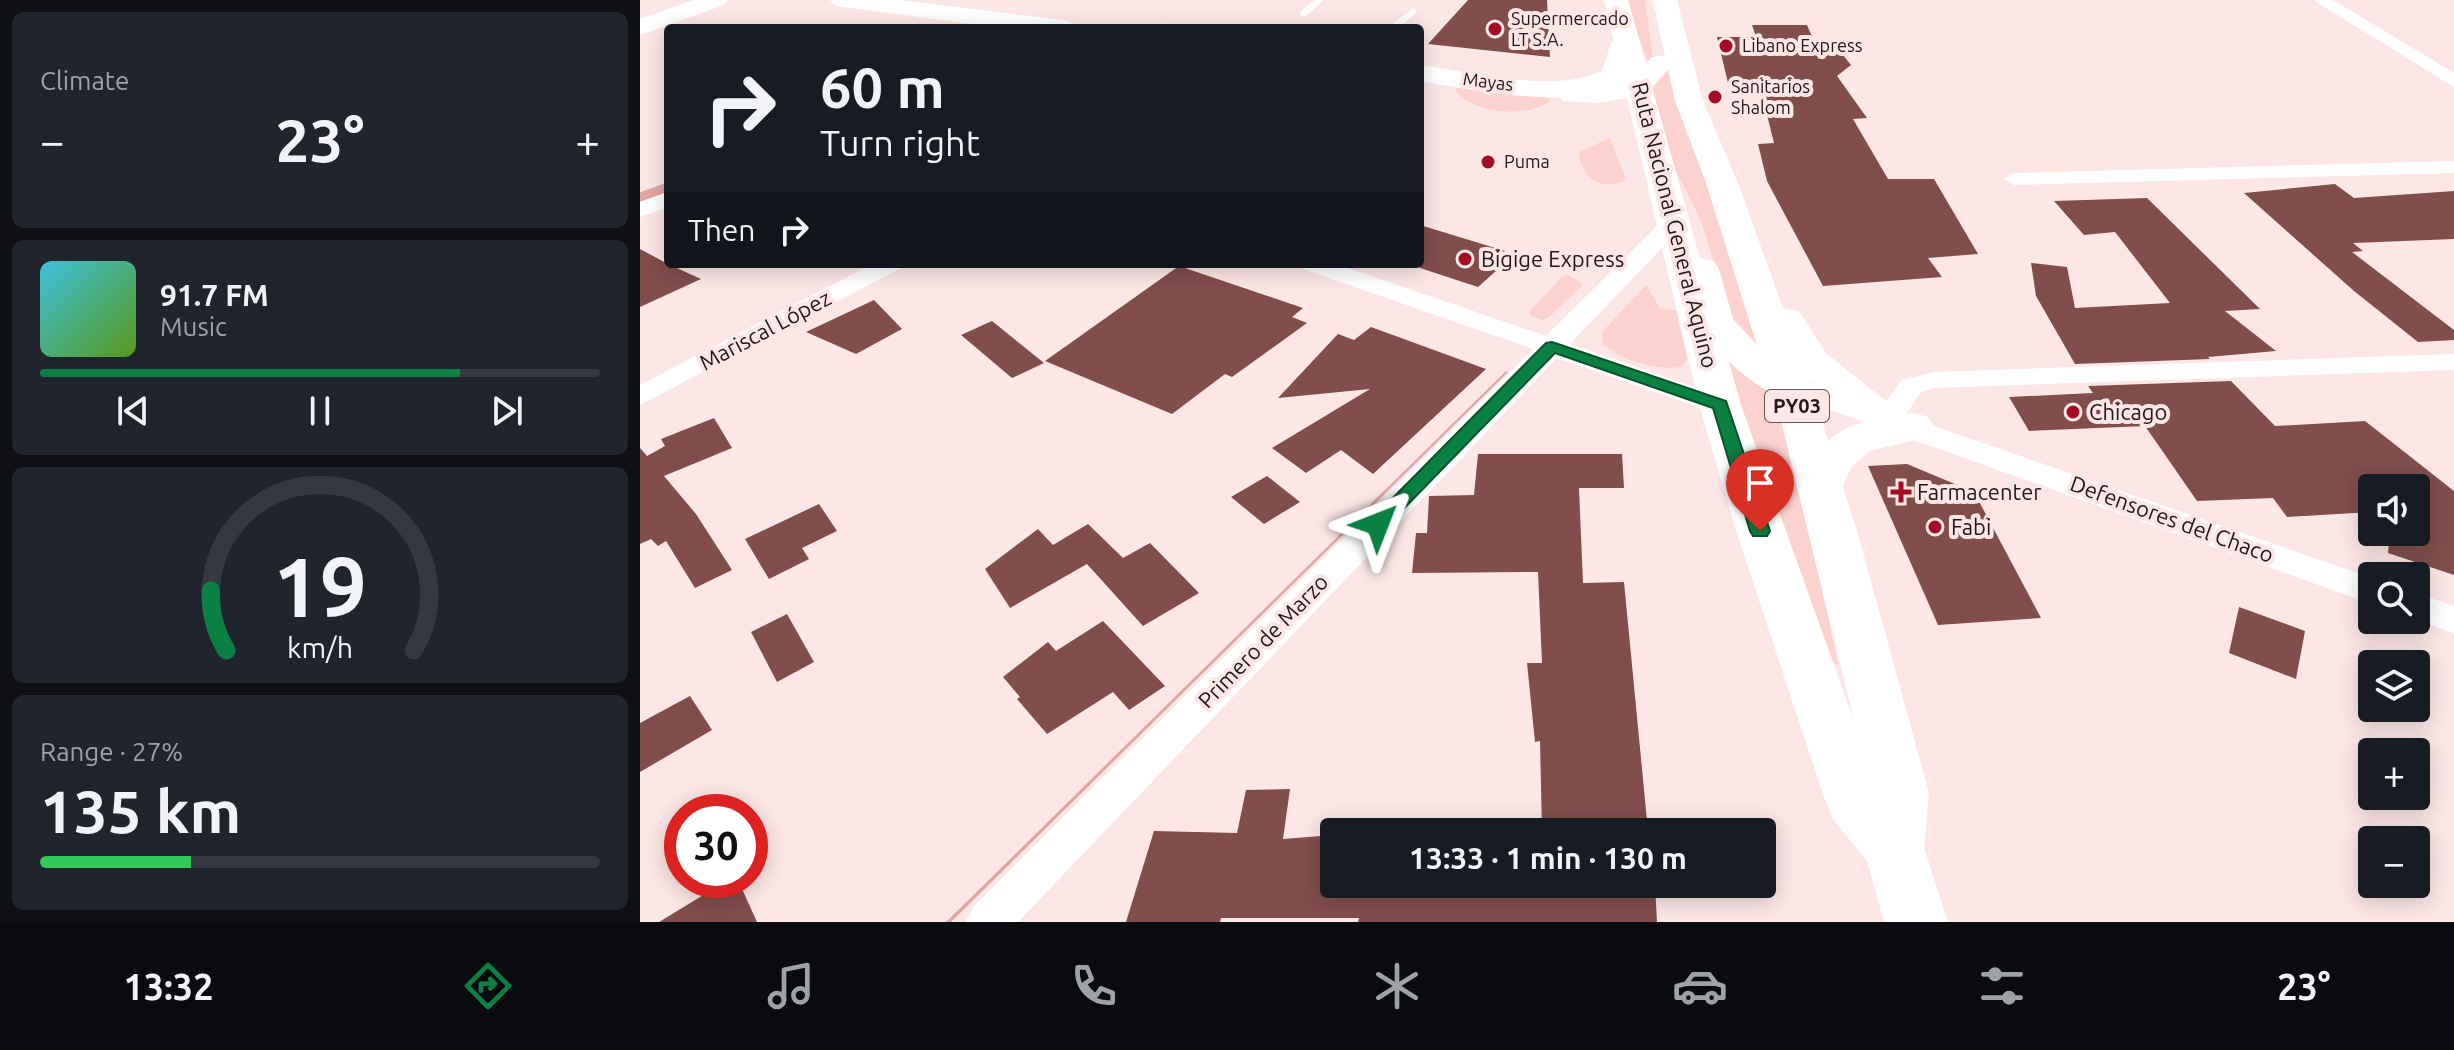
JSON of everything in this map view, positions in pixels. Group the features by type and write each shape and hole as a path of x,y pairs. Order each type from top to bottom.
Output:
{"main road":[{"path":"640,18 714,0"},
{"path":"640,27 714,0"},
{"name":"Ruta Nacional General Aquino","path":"1616,0 1720,405 1760,531 1854,800 1894,848"},
{"path":"857,1 1032,24"},
{"path":"1565,92 1606,82 1615,75 1620,49 1634,64 1657,68 1669,16"},
{"name":"Ruta Nacional General Aquino","path":"1669,16 1689,101 1722,183 1821,488 1900,793 1894,848 1916,922"},
{"path":"1565,92 1612,93 1634,64"},
{"name":"Mayas","path":"1424,74 1565,92"},
{"path":"1565,92 1616,112 1628,126 1637,150 1659,169 1680,196 1715,322 1750,360 1790,386"},
{"path":"1722,183 1746,217 1790,330 1806,358 1818,371 1893,420"},
{"path":"1821,488 1827,466 1842,448 1893,420"}],"street":[{"path":"2321,0 2454,81"},
{"path":"2014,179 2454,167"},
{"path":"640,210 664,201"},
{"name":"Primero de Marzo","path":"988,922 1673,223"},
{"name":"Mariscal López","path":"640,396 882,268"},
{"path":"1324,268 1720,405"},
{"path":"1893,420 1911,386 1934,380 2454,362"},
{"name":"Defensores del Chaco","path":"1790,386 2358,586"},
{"path":"2430,611 2454,620"}],"lane":[{"path":"1303,14 1320,0"},
{"path":"1397,24 1413,11"}],"shaded area":[{"path":"1625,0 1645,0 1653,58 1648,62"},
{"path":"1668,66 1762,356 1735,327 1701,221 1672,163 1652,90"},
{"path":"1461,87 1551,100 1529,110 1500,111 1473,104 1455,89"},
{"path":"1610,138 1626,180 1609,184 1588,175 1583,169 1579,152"},
{"path":"1568,275 1581,283 1581,287 1548,318 1542,320 1530,315 1530,311 1563,276"},
{"path":"1646,285 1660,308 1676,311 1687,359 1681,367 1640,363 1619,355 1603,344 1602,332"},
{"path":"1723,342 1775,394 1806,512 1838,665 1834,663 1771,515"},
{"path":"1506,371 951,922 946,922"}],"building":[{"name":"Supermercado LT S.A.","path":"1468,0 1547,0 1550,57 1428,44"},
{"path":"1752,25 1807,25 1814,41 1831,40 1851,65 1837,76 1867,118 1853,119 1888,179 1934,179 1978,254 1928,258 1942,277 1823,286 1767,181 1758,144 1774,143 1760,87 1729,87 1717,37 1756,37"},
{"path":"2335,184 2354,198 2454,191 2454,239 2353,243 2363,251 2352,252 2454,330 2454,340 2418,342 2354,291 2244,193"},
{"path":"2147,198 2260,309 2225,311 2276,351 2208,357 2210,359 2075,364 2036,296 2031,263 2067,267 2075,308 2170,303 2115,232 2084,235 2054,201"},
{"name":"Bigige Express","path":"1424,226 1515,254 1478,287 1420,268 1424,268"},
{"path":"640,249 664,262 664,268 677,268 701,279 640,307"},
{"path":"1176,268 1185,268 1303,308 1292,317 1307,323 1232,377 1225,374 1172,414 1045,361"},
{"path":"874,300 902,329 856,354 806,332"},
{"path":"992,321 1044,363 1012,378 961,335"},
{"path":"1371,327 1486,369 1373,474 1341,450 1306,473 1272,448 1370,389 1278,398 1338,334 1354,340"},
{"path":"2231,381 2275,426 2365,421 2454,491 2454,575 2430,567 2430,562 2415,562 2388,553 2389,546 2430,546 2430,474 2358,474 2358,513 2287,517 2273,498 2197,501 2145,426 2029,431 2009,397 2093,393 2088,386"},
{"path":"714,418 732,448 664,476 696,514 732,570 695,588 666,541 658,546 651,539 640,544 640,448 647,456 665,446 661,439"},
{"path":"1478,454 1622,454 1624,488 1579,488 1583,583 1624,582 1647,818 1542,818 1540,741 1535,742 1527,663 1542,663 1538,572 1412,573 1416,533 1427,533 1429,496 1474,495"},
{"path":"1907,464 1974,492 2041,618 1938,625 1868,466"},
{"path":"1267,476 1300,502 1264,524 1231,497"},
{"path":"819,504 837,531 802,548 809,559 769,579 745,539"},
{"path":"1088,524 1123,558 1150,543 1199,593 1143,626 1087,564 1010,608 985,569 1038,529 1053,545"},
{"path":"2239,607 2305,631 2296,679 2229,653"},
{"path":"787,614 814,662 777,682 751,632"},
{"path":"1103,621 1165,686 1129,710 1113,692 1047,734 1003,677 1048,642 1056,651"},
{"path":"690,696 712,730 640,772 640,723"},
{"path":"1290,789 1283,839 1320,836 1320,898 1656,898 1657,922 1358,922 1359,918 1221,918 1220,922 1126,922 1154,831 1237,833 1246,790"},
{"path":"698,898 746,898 757,922 659,922"}],"waterway":[{"path":"640,197 664,188"}],"place":[{"name":"Supermercado LT S.A.","path":"1495,29"},
{"name":"Libano Express","path":"1726,46"},
{"name":"Sanitarios Shalom","path":"1715,97"},
{"name":"Puma","path":"1488,162"},
{"name":"Bigige Express","path":"1465,259"},
{"name":"Chicago","path":"2073,412"},
{"name":"Farmacenter","path":"1901,492"},
{"name":"Fabi","path":"1935,527"}],"route":[{"path":"1378,524 1552,347 1720,405 1760,531"}]}
